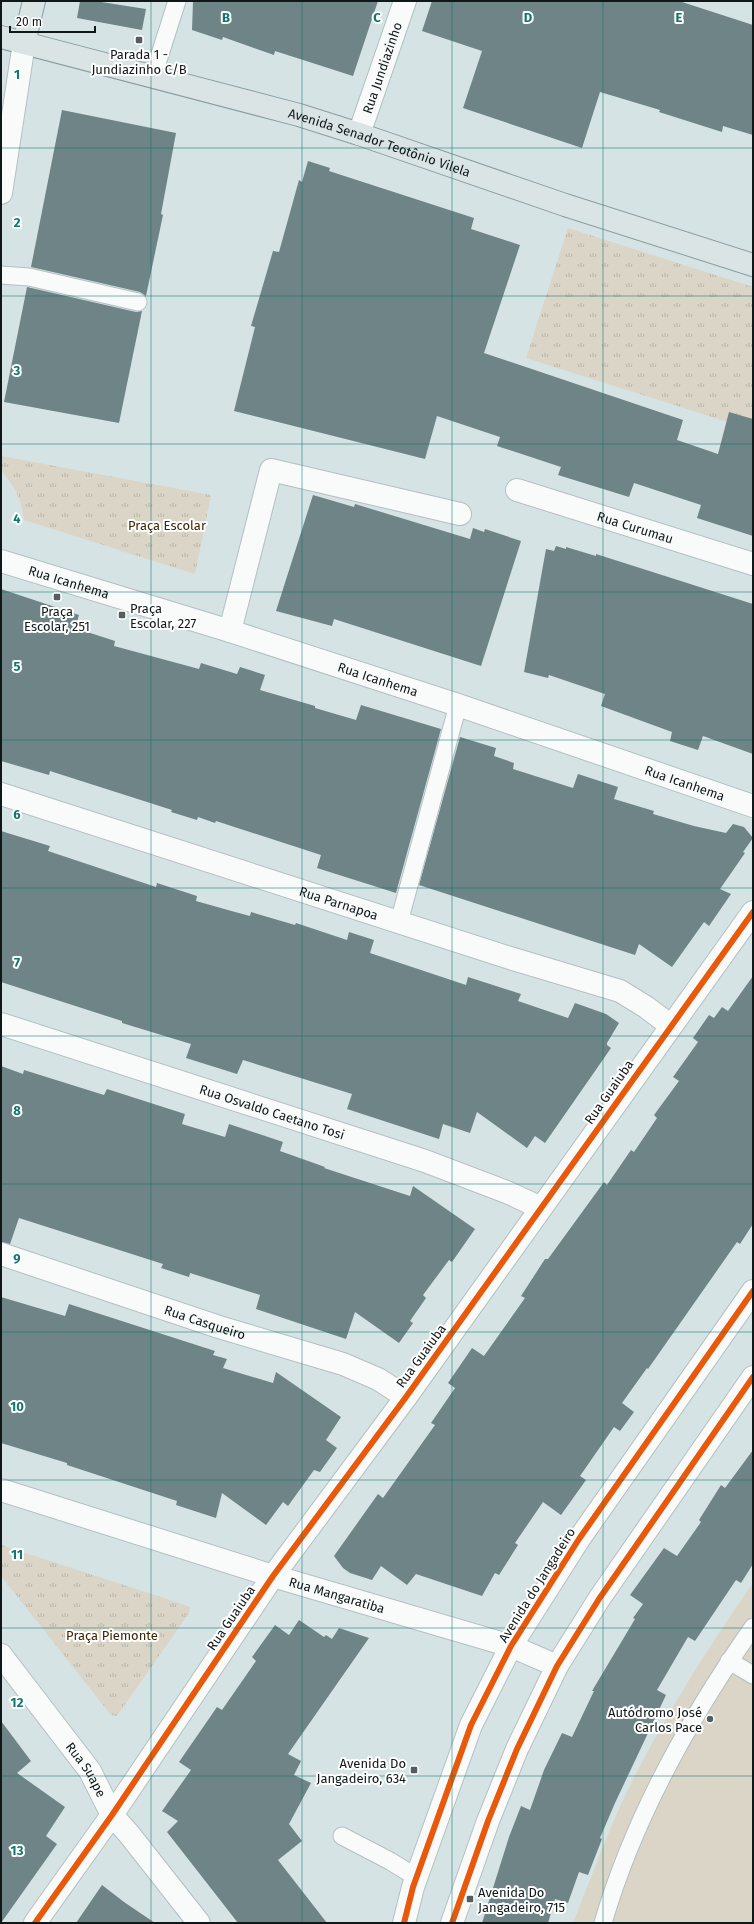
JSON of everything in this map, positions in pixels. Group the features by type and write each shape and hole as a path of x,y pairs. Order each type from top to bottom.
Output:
{"main road":[{"path":"24,43 34,1"},
{"name":"Avenida Senador Teotônio Vilela","path":"1,37 153,76 359,134 565,205 753,265"}],"street":[{"name":"Rua Jundiazinho","path":"359,134 405,1"},
{"path":"1,193 24,43"},
{"path":"230,631 271,470 460,514"},
{"name":"Rua Curumau","path":"517,490 753,564"},
{"name":"Rua Icanhema","path":"1,561 230,631 458,705 753,806"},
{"name":"Rua Parnapoa","path":"1,794 510,958 620,991 646,1007 670,1025"},
{"name":"Rua Guaiuba","path":"34,1923 112,1815 273,1576 406,1397 670,1025 753,912"},
{"name":"Rua Osvaldo Caetano Tosi","path":"1,1024 425,1161 509,1193 541,1208"},
{"name":"Rua Casqueiro","path":"1,1254 219,1327 343,1364 378,1379 406,1397"},
{"name":"Avenida do Jangadeiro","path":"404,1923 416,1877 471,1725 511,1646 579,1539 753,1291"},
{"path":"452,1923 488,1821 517,1749 557,1666 599,1599 753,1377"},
{"name":"Rua Mangaratiba","path":"1,1490 273,1576 511,1646 557,1666"},
{"name":"Rua Suape","path":"1,1655 90,1771 112,1815 129,1834 199,1923"}],"lane":[{"path":"153,76 177,1"},
{"path":"1,275 29,277 138,302"},
{"path":"399,922 458,705"},
{"path":"603,1923 638,1829 674,1752 729,1661 753,1627"},
{"path":"729,1661 753,1675"},
{"path":"342,1836 390,1861 416,1877"}],"green space":[{"path":"568,228 753,287 753,430 526,358"},
{"name":"Praça Escolar","path":"1,456 211,495 195,574 24,520 21,504 16,491 1,469"},
{"name":"Praça Piemonte","path":"1,1545 188,1606 190,1608 189,1613 117,1716 111,1715 1,1576"},
{"name":"Autódromo José Carlos Pace","path":"753,1583 753,1923 573,1923 612,1824 640,1766 694,1673"}],"building":[{"path":"80,1 95,1 146,9 142,30 77,18"},
{"path":"193,1 378,1 353,76 275,51 274,55 223,37 222,40 192,30"},
{"path":"432,1 679,1 753,25 753,135 723,126 722,132 659,112 660,110 600,92 582,148 463,108 482,51 422,31"},
{"path":"62,110 176,133 161,214 163,215 146,296 140,292 31,267"},
{"path":"308,161 330,168 329,171 474,218 471,229 520,245 484,353 683,420 677,440 718,454 729,412 753,419 753,536 697,518 701,505 634,483 629,497 558,475 561,467 497,446 500,437 437,416 425,459 234,411 255,327 251,326 273,251 279,252 299,180 302,182"},
{"path":"27,287 136,312 142,311 119,423 4,402"},
{"path":"313,495 354,507 355,504 470,539 473,528 484,532 485,529 521,541 481,666 334,619 332,626 276,611"},
{"path":"556,546 566,549 566,547 596,556 596,554 753,604 753,754 703,736 698,750 670,741 672,732 601,706 605,694 549,675 548,678 524,672 546,549 554,551"},
{"path":"1,589 79,615 75,628 115,641 114,646 199,669 201,663 237,674 240,667 265,675 260,690 356,720 361,705 441,729 396,893 317,868 321,855 216,821 215,823 198,817 197,820 171,812 172,810 50,771 49,775 1,761"},
{"path":"460,737 496,748 494,756 514,763 513,769 573,788 578,774 618,787 614,799 654,811 653,814 694,826 726,833 733,824 744,827 753,838 743,852 745,853 720,889 731,894 709,926 704,922 672,967 639,944 635,955 419,885"},
{"path":"1,831 50,846 48,851 156,887 157,883 197,896 196,901 250,916 251,912 295,925 296,923 347,940 349,932 374,940 370,953 466,985 468,977 521,994 518,1001 568,1018 575,1003 606,1014 619,1023 607,1043 607,1045 611,1048 545,1143 535,1136 527,1148 477,1112 470,1133 443,1124 439,1139 347,1109 352,1094 243,1060 237,1074 186,1058 191,1044 122,1023 122,1021 1,982"},
{"path":"753,976 753,1224 740,1244 737,1242 648,1369 647,1368 622,1403 634,1412 620,1431 614,1427 580,1476 586,1480 561,1515 543,1502 515,1543 518,1545 499,1575 495,1573 482,1596 416,1574 407,1585 381,1566 372,1580 350,1573 343,1568 334,1556 378,1494 383,1498 435,1425 431,1423 455,1388 448,1383 472,1348 484,1356 525,1298 521,1296 545,1259 548,1259 604,1182 607,1185 631,1150 634,1152 657,1118 654,1115 679,1081 673,1077 698,1042 693,1038 709,1015 714,1018 722,1007 728,1011"},
{"path":"1,1066 23,1074 24,1070 104,1095 107,1089 185,1114 182,1124 225,1137 229,1124 283,1142 280,1151 325,1167 324,1168 410,1196 413,1186 475,1229 452,1262 449,1260 423,1295 426,1298 410,1321 413,1323 399,1343 355,1312 346,1339 256,1309 260,1295 190,1273 189,1277 161,1268 163,1264 19,1218 10,1244 1,1242"},
{"path":"1,1297 65,1316 69,1304 215,1351 213,1355 227,1359 223,1368 273,1383 276,1372 341,1417 326,1440 337,1448 320,1472 314,1470 288,1506 283,1502 266,1525 222,1493 216,1518 176,1505 177,1501 67,1465 67,1463 1,1443"},
{"path":"753,1450 753,1564 741,1583 736,1580 695,1641 688,1637 657,1690 666,1695 615,1803 600,1838 602,1839 588,1875 579,1872 568,1903 555,1899 548,1923 482,1923 509,1837 521,1806 530,1810 544,1770 562,1733 572,1737 594,1691 592,1691 635,1619 633,1618 643,1604 630,1595 664,1548 677,1556 701,1522 699,1520 721,1485 725,1488"},
{"path":"299,1620 324,1637 326,1635 332,1639 339,1628 369,1638 288,1754 301,1761 294,1775 311,1783 289,1824 302,1841 278,1860 327,1923 238,1923 167,1832 178,1821 162,1811 191,1770 179,1762 217,1707 222,1710 256,1661 252,1657 275,1625 289,1635"},
{"path":"1,1721 31,1761 17,1773 65,1807 46,1836 57,1844 1,1923"},
{"path":"102,1885 124,1902 155,1923 76,1923"}],"cycle path":[{"path":"35,1923 112,1815 273,1576 406,1397 753,912"},
{"path":"404,1923 413,1887 471,1725 511,1646 579,1539 753,1291"},
{"path":"452,1923 488,1821 517,1749 557,1666 599,1599 753,1377"}],"place":[{"name":"Parada 1 - Jundiazinho C/B","path":"139,40"},
{"name":"Praça Escolar, 251","path":"57,597"},
{"name":"Praça Escolar, 227","path":"122,615"},
{"name":"Autódromo José Carlos Pace","path":"710,1719"},
{"name":"Avenida Do Jangadeiro, 634","path":"414,1770"},
{"name":"Avenida Do Jangadeiro, 715","path":"470,1899"}]}
